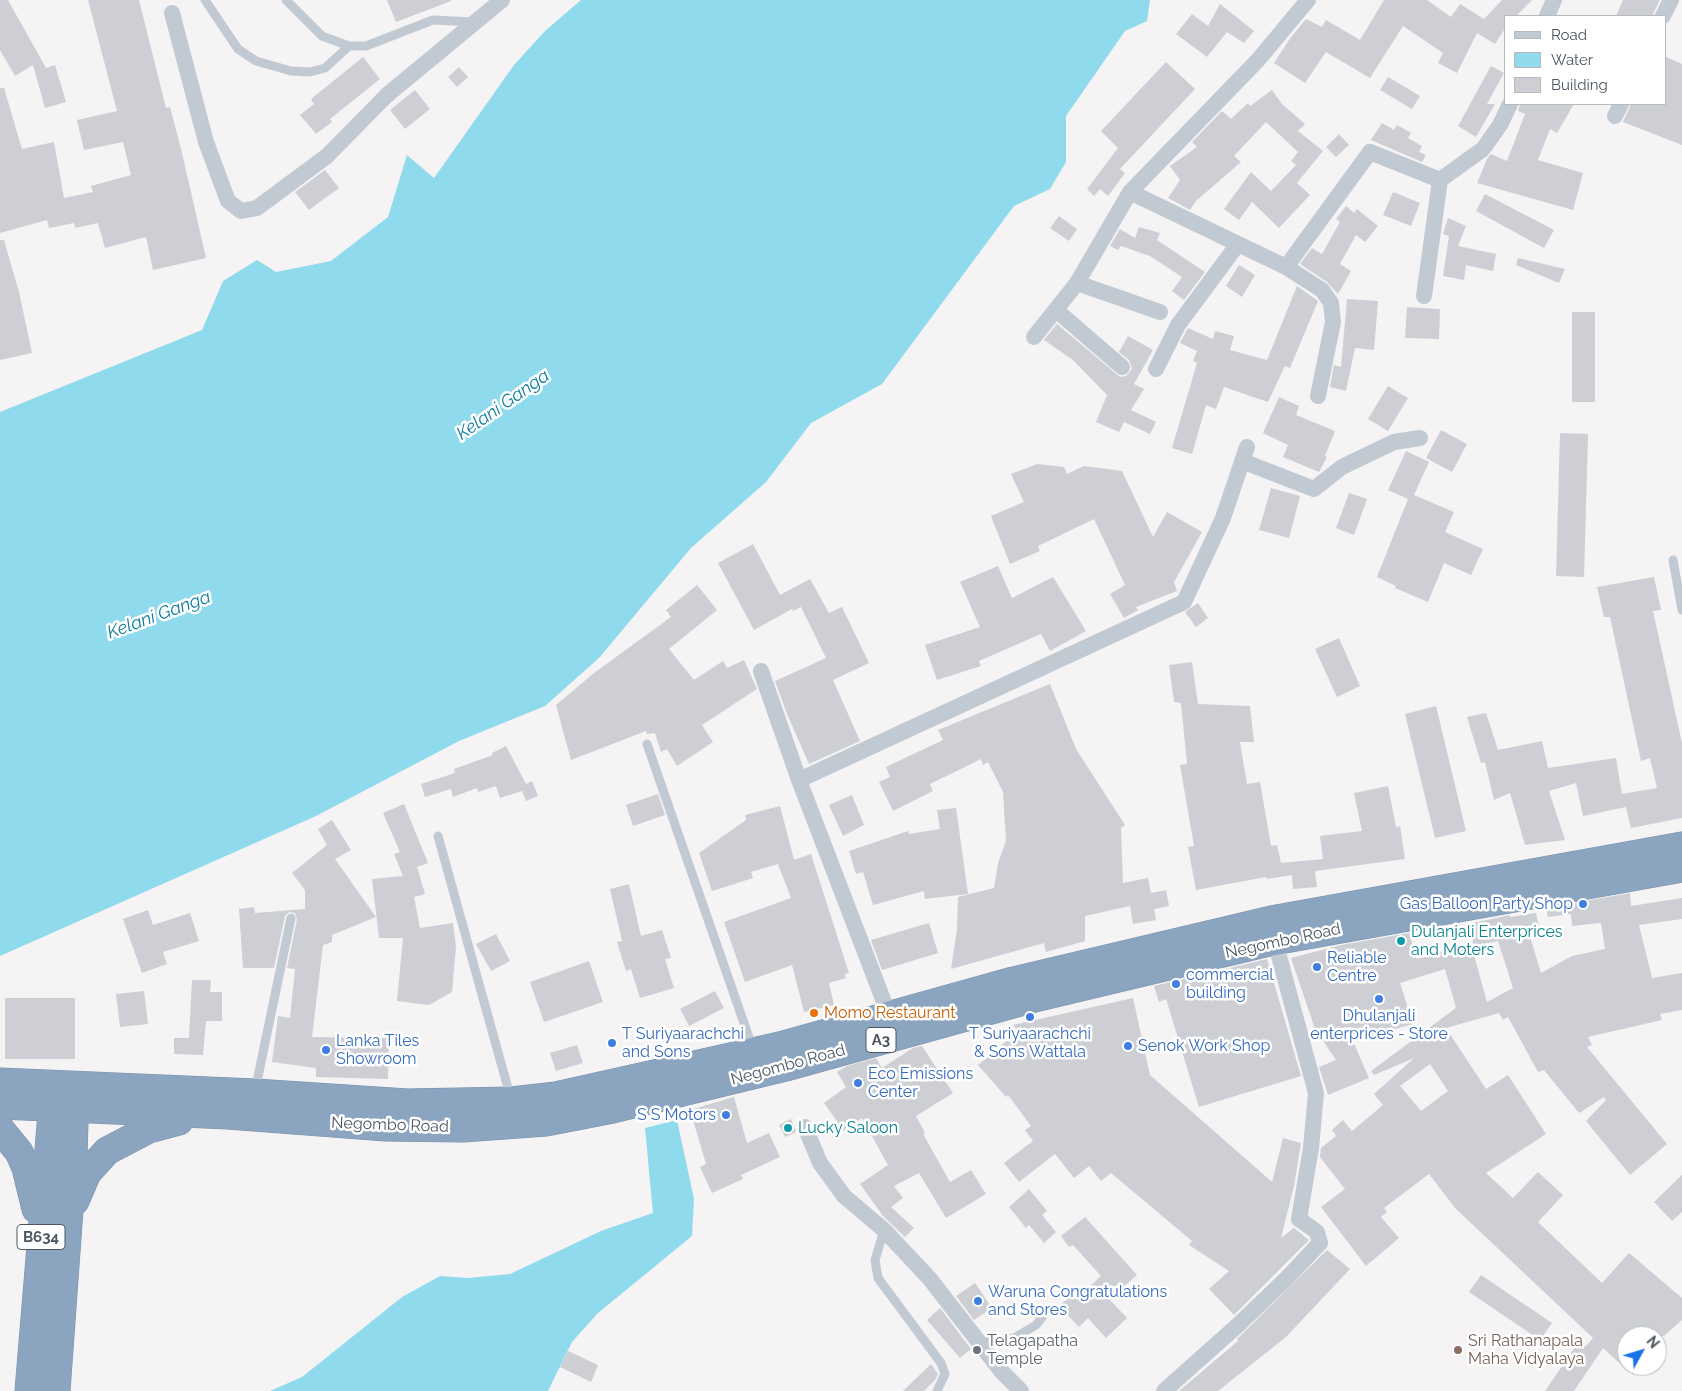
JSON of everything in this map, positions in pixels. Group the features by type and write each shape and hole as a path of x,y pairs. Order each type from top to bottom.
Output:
{"highway":[{"name":"Negombo Road","path":"0,1105 64,1096 255,1093 407,1103 512,1101 556,1096 754,1052 1032,976 1272,930 1682,846"},
{"name":"Negombo Road","path":"0,1082 64,1096 228,1115 386,1127 463,1128 537,1123 576,1117 786,1067 1272,930 1682,868"},
{"name":"B634","path":"56,1391 73,1154 64,1096"},
{"name":"B634","path":"29,1391 41,1230 64,1096"},
{"path":"68,1222 87,1173 107,1151 149,1128 190,1119 228,1115"},
{"path":"0,1129 19,1152 26,1168 41,1230"}],"street":[{"path":"172,13 206,142 228,201 241,211 257,208 327,156 387,95 502,0"},
{"path":"1034,337 1077,283 1130,192 1258,60 1308,0"},
{"path":"1547,15 1554,0"},
{"path":"1664,15 1671,0"},
{"path":"1424,296 1440,180 1483,149 1500,125 1510,105"},
{"path":"1286,267 1370,152 1440,180"},
{"path":"1130,192 1286,267 1322,290 1330,303 1333,322 1318,396"},
{"path":"1156,368 1178,325 1238,244"},
{"path":"1077,283 1160,312"},
{"path":"1056,310 1122,367"},
{"path":"799,780 1184,602 1223,518 1245,454 1314,489 1342,467 1394,442 1420,438"},
{"path":"761,671 799,780 889,1015"},
{"path":"1164,1391 1245,1318 1320,1243 1316,1232 1299,1218 1311,1148 1316,1093 1272,930"},
{"path":"804,1128 820,1163 844,1196 884,1230 930,1279 1002,1372 1021,1391"}],"lane":[{"path":"205,0 238,49 256,61 291,71 310,72 325,68 349,46"},
{"path":"286,0 322,36 349,46 366,46 433,20 474,22"},
{"path":"1673,560 1682,610"},
{"path":"647,744 754,1052"},
{"path":"438,836 512,1101"},
{"path":"255,1093 291,918"},
{"path":"884,1230 875,1260 878,1278 941,1363 944,1374 937,1391"},
{"path":"978,1342 1014,1338 1036,1324 1043,1316"}],"water":[{"name":"Kelani Ganga","path":"581,0 1150,0 1147,21 1125,31 1066,116 1066,162 1050,189 1014,206 882,384 811,423 766,482 691,548 599,658 545,706 459,741 316,816 0,956 0,412 202,330 223,281 257,260 276,272 331,261 388,217 407,155 434,178 514,65 545,31"},
{"path":"677,1120 694,1199 692,1236 598,1313 572,1342 548,1391 270,1391 302,1377 402,1297 440,1276 468,1278 510,1274 601,1231 653,1213 645,1128"}],"building":[{"path":"0,0 8,0 46,68 55,65 66,102 45,108 33,65 15,76 0,50"},
{"path":"88,0 139,0 166,108 170,107 182,153 206,258 153,270 146,237 105,248 98,223 75,228 74,223 49,228 47,220 0,233 0,88 4,88 22,149 54,142 64,198 93,192 91,186 131,175 123,142 84,150 77,120 117,111"},
{"path":"387,0 451,0 451,1 396,22"},
{"path":"1384,0 1427,0 1451,17 1460,4 1484,19 1502,0 1532,0 1517,15 1504,15 1504,30 1495,44 1477,33 1457,73 1438,63 1443,53 1403,26 1370,78 1326,52 1305,83 1274,63 1291,37 1306,19 1322,27 1326,20 1360,40"},
{"path":"1623,0 1660,0 1652,15 1616,15"},
{"path":"1220,4 1254,31 1244,43 1227,32 1207,57 1176,34 1192,14 1208,26"},
{"path":"363,57 380,79 330,119 332,122 316,134 300,115 314,104 311,99"},
{"path":"1667,57 1682,64 1682,145 1623,122 1631,105 1667,105"},
{"path":"1166,62 1195,89 1120,169 1125,173 1108,196 1100,189 1094,196 1087,189 1118,148 1101,131"},
{"path":"1491,66 1504,73 1487,104 1495,104 1476,137 1458,126"},
{"path":"459,67 468,77 457,87 448,77"},
{"path":"1388,77 1420,96 1412,109 1380,90"},
{"path":"415,90 430,109 405,129 390,110"},
{"path":"1272,90 1282,104 1305,124 1298,131 1323,151 1297,183 1310,195 1279,228 1252,202 1239,220 1224,209 1251,172 1271,191 1296,165 1291,161 1298,152 1266,122 1234,156 1241,162 1196,201 1190,210 1168,198 1180,180 1170,166 1197,147 1192,142 1222,111 1231,119 1248,103 1250,106"},
{"path":"1520,105 1573,105 1557,133 1550,129 1538,160 1583,173 1573,210 1477,183 1491,154 1507,161 1525,114 1518,111"},
{"path":"1382,123 1394,130 1397,125 1411,133 1408,138 1422,146 1419,152 1426,155 1422,162 1371,140"},
{"path":"1339,134 1349,145 1336,157 1326,147"},
{"path":"325,170 339,188 309,210 295,192"},
{"path":"1393,192 1420,203 1411,226 1383,215"},
{"path":"1485,194 1554,230 1544,248 1476,211"},
{"path":"1346,206 1354,213 1357,209 1378,226 1365,242 1356,235 1340,264 1351,271 1338,294 1327,282 1300,264 1312,248 1322,254 1340,222 1336,219"},
{"path":"1059,216 1077,229 1069,241 1050,228"},
{"path":"1448,218 1466,226 1458,246 1496,254 1493,271 1466,265 1464,280 1443,276 1449,236 1443,234"},
{"path":"1139,227 1160,233 1157,240 1205,272 1184,300 1172,291 1182,277 1150,256 1121,246 1118,250 1110,246 1120,229 1135,238"},
{"path":"0,240 4,240 19,292 32,353 0,360"},
{"path":"1518,258 1565,269 1559,283 1516,265"},
{"path":"1239,265 1255,275 1242,297 1226,286"},
{"path":"1297,286 1318,301 1290,368 1285,366 1268,402 1224,387 1216,409 1206,405 1192,454 1172,448 1197,363 1193,361 1197,351 1180,343 1188,328 1213,339 1215,331 1234,336 1230,350 1267,360"},
{"path":"1347,299 1378,301 1374,350 1355,348 1346,391 1330,387 1334,365 1341,367"},
{"path":"1407,307 1440,309 1439,339 1405,338"},
{"path":"1572,312 1595,312 1595,402 1572,402"},
{"path":"1057,324 1120,377 1126,376 1132,369 1129,360 1119,352 1128,336 1153,350 1134,384 1144,389 1131,410 1156,422 1150,434 1124,422 1119,432 1096,422 1107,395 1073,360 1044,340"},
{"path":"1388,386 1408,398 1388,431 1368,419"},
{"path":"1279,397 1299,406 1296,415 1335,431 1325,456 1327,457 1319,472 1283,457 1288,445 1263,433"},
{"path":"1441,430 1467,444 1452,472 1426,458"},
{"path":"1560,433 1588,434 1584,577 1556,576"},
{"path":"1406,451 1429,462 1414,495 1454,512 1445,532 1483,549 1471,575 1444,563 1428,602 1395,588 1396,586 1377,577 1408,499 1388,490"},
{"path":"1037,464 1064,467 1067,474 1084,466 1122,471 1153,537 1167,512 1202,532 1174,582 1177,591 1136,607 1138,610 1124,618 1110,594 1125,585 1094,519 1038,546 1040,551 1010,564 991,516 1024,502 1011,474"},
{"path":"1271,488 1300,496 1289,538 1259,530"},
{"path":"1349,493 1367,499 1354,535 1336,528"},
{"path":"753,544 780,595 810,579 829,613 842,607 869,663 833,680 860,741 809,764 775,681 826,658 801,607 793,611 792,609 754,630 718,563"},
{"path":"998,566 1012,598 1053,577 1086,631 1050,651 1041,634 979,661 981,666 937,680 925,645 980,627 960,582"},
{"path":"1654,577 1661,610 1653,611 1682,743 1682,818 1631,828 1626,807 1583,816 1576,783 1549,791 1565,840 1525,845 1510,793 1494,800 1485,762 1481,763 1467,717 1486,713 1498,750 1542,741 1548,768 1616,758 1622,794 1657,788 1650,758 1641,761 1610,617 1604,617 1597,587"},
{"path":"697,585 717,610 669,649 694,680 723,661 727,668 744,660 757,689 702,725 713,742 677,766 667,749 661,752 655,733 647,734 646,731 571,760 556,705 594,673 671,617 666,610"},
{"path":"1198,603 1208,618 1196,627 1185,612"},
{"path":"1339,638 1360,686 1337,697 1315,649"},
{"path":"1192,662 1198,704 1250,706 1254,742 1240,742 1247,784 1260,782 1271,846 1277,845 1281,863 1323,859 1320,836 1362,831 1354,793 1388,786 1396,827 1400,826 1405,859 1315,871 1317,887 1293,889 1292,875 1267,879 1266,877 1196,890 1188,847 1194,846 1180,765 1187,764 1181,703 1174,702 1169,665"},
{"path":"1050,684 1076,749 1125,825 1121,828 1123,883 1148,878 1151,893 1166,890 1169,906 1154,909 1156,920 1133,924 1130,906 1085,916 1085,941 1046,952 1044,943 951,969 957,929 958,897 994,888 998,863 1006,841 1003,792 988,762 983,765 981,759 930,784 933,791 893,811 879,782 890,777 886,767 943,740 938,730"},
{"path":"1436,706 1466,831 1435,838 1405,714"},
{"path":"506,746 526,784 532,781 538,796 526,801 522,791 500,798 496,786 478,792 477,788 453,797 451,789 425,797 421,784 455,773 454,769 493,755 492,753"},
{"path":"658,794 665,815 633,826 626,805"},
{"path":"852,795 864,825 843,836 829,805"},
{"path":"404,804 428,863 417,867 425,894 414,897 420,928 453,923 456,947 452,992 429,1005 397,1001 403,938 379,938 372,879 403,876 394,854 400,852 383,813"},
{"path":"780,806 794,860 811,854 849,973 845,974 846,978 829,983 834,1005 804,1012 792,965 745,982 724,922 791,898 778,864 751,872 753,878 712,891 699,853 746,820 745,815"},
{"path":"956,808 968,894 925,899 924,891 873,905 863,872 856,874 849,851 908,831 909,834 940,829 937,810"},
{"path":"332,820 351,850 335,859 376,917 332,935 332,942 323,945 312,1037 389,1038 388,1079 316,1077 316,1068 272,1062 278,1016 290,1018 295,969 287,968 297,919 295,913 289,912 285,916 274,968 243,968 239,909 254,907 255,913 305,909 305,890 292,873 327,845 318,829"},
{"path":"629,884 641,936 662,930 671,958 665,959 674,988 640,998 631,969 626,971 617,942 622,941 610,889"},
{"path":"1630,893 1631,906 1682,898 1682,919 1639,925 1652,978 1682,973 1682,1010 1660,1014 1662,1020 1588,1037 1592,1045 1587,1047 1667,1144 1630,1175 1586,1121 1606,1100 1604,1097 1579,1113 1544,1070 1538,1072 1508,1017 1503,1020 1499,1013 1446,1028 1486,1089 1508,1075 1546,1134 1486,1173 1513,1198 1538,1172 1563,1195 1538,1222 1602,1283 1629,1253 1682,1298 1682,1320 1667,1333 1667,1326 1617,1326 1617,1361 1603,1348 1574,1391 1545,1391 1579,1341 1586,1346 1593,1338 1455,1208 1429,1174 1384,1208 1387,1212 1381,1217 1399,1238 1366,1266 1321,1207 1345,1189 1320,1157 1321,1148 1336,1136 1332,1130 1343,1120 1352,1131 1383,1105 1374,1094 1414,1058 1374,1075 1371,1071 1456,1008 1445,969 1400,983 1413,1024 1353,1041 1369,1078 1328,1095 1319,1067 1336,1060 1315,1029 1291,958 1341,945 1409,933 1417,959 1471,944 1487,1002 1513,988 1498,941 1474,946 1468,924 1510,915 1510,917 1536,913 1540,932 1529,933 1541,973 1572,956 1605,949 1601,923 1572,926 1571,914 1548,917 1546,908","holes":["1430,1064 1448,1091 1421,1111 1400,1086"]},
{"path":"148,910 153,925 190,913 199,941 163,952 167,964 142,973 123,919"},
{"path":"929,923 938,953 882,970 871,940"},
{"path":"496,934 510,961 491,971 476,944"},
{"path":"1267,959 1301,1076 1199,1107 1166,999 1159,1002 1154,986"},
{"path":"589,961 603,1002 544,1022 530,982"},
{"path":"192,980 211,980 210,992 222,992 222,1021 206,1021 203,1055 174,1054 174,1038 189,1038"},
{"path":"144,991 148,1024 120,1027 116,994"},
{"path":"715,991 724,1008 689,1026 680,1009"},
{"path":"5,998 75,998 75,1059 5,1059"},
{"path":"1133,998 1150,1075 1272,1182 1283,1138 1301,1143 1294,1186 1281,1238 1294,1228 1309,1240 1234,1315 1209,1289 1229,1271 1189,1245 1192,1241 1111,1173 1101,1181 1089,1166 1074,1178 1055,1154 1019,1182 1004,1163 1033,1141 1025,1130 1031,1126 1008,1095 1006,1097 978,1065 1018,1031 1013,1025"},
{"path":"577,1045 583,1063 556,1071 550,1053"},
{"path":"922,1046 953,1093 916,1116 925,1133 923,1134 950,1182 971,1170 986,1194 946,1218 919,1173 894,1186 903,1198 891,1207 914,1228 905,1237 883,1216 860,1184 888,1165 862,1118 844,1131 824,1103 846,1087 837,1072 847,1066 876,1058 882,1068 913,1048"},
{"path":"734,1097 747,1143 769,1133 780,1157 741,1175 743,1179 712,1193 700,1167 706,1164 690,1110"},
{"name":"Lucky Saloon","path":"791,1119 796,1132 785,1137 779,1125"},
{"path":"1682,1175 1682,1212 1672,1221 1654,1202"},
{"path":"1029,1189 1047,1211 1042,1215 1056,1232 1044,1243 1029,1225 1026,1228 1009,1207"},
{"path":"1085,1217 1137,1275 1109,1299 1127,1318 1106,1338 1088,1318 1079,1327 1059,1306 1073,1294 1077,1298 1101,1276 1073,1245 1069,1247 1061,1236"},
{"path":"1327,1250 1350,1269 1286,1337 1218,1391 1179,1391 1238,1341 1237,1339"},
{"path":"1481,1275 1552,1323 1540,1340 1469,1292"},
{"path":"975,1283 992,1308 974,1320 956,1296"},
{"path":"940,1308 971,1349 960,1358 927,1320"},
{"path":"568,1351 598,1365 591,1382 560,1367"},
{"path":"931,1364 938,1374 924,1391 903,1391"}],"place":[{"name":"Gas Balloon Party Shop","path":"1583,904"},
{"name":"Dulanjali Enterprices and Moters","path":"1401,941"},
{"name":"Reliable Centre","path":"1317,967"},
{"name":"commercial building","path":"1176,984"},
{"name":"Dhulanjali enterprices - Store","path":"1379,999"},
{"name":"Momo Restaurant","path":"814,1013"},
{"name":"T Suriyaarachchi & Sons Wattala","path":"1030,1017"},
{"name":"T Suriyaarachchi and Sons","path":"612,1043"},
{"name":"Senok Work Shop","path":"1128,1046"},
{"name":"Lanka Tiles Showroom","path":"326,1050"},
{"name":"Eco Emissions Center","path":"858,1083"},
{"name":"S S Motors","path":"726,1115"},
{"name":"Lucky Saloon","path":"788,1128"},
{"name":"Waruna Congratulations and Stores","path":"978,1301"},
{"name":"Telagapatha Temple","path":"977,1350"},
{"name":"Sri Rathanapala Maha Vidyalaya","path":"1458,1350"}]}
